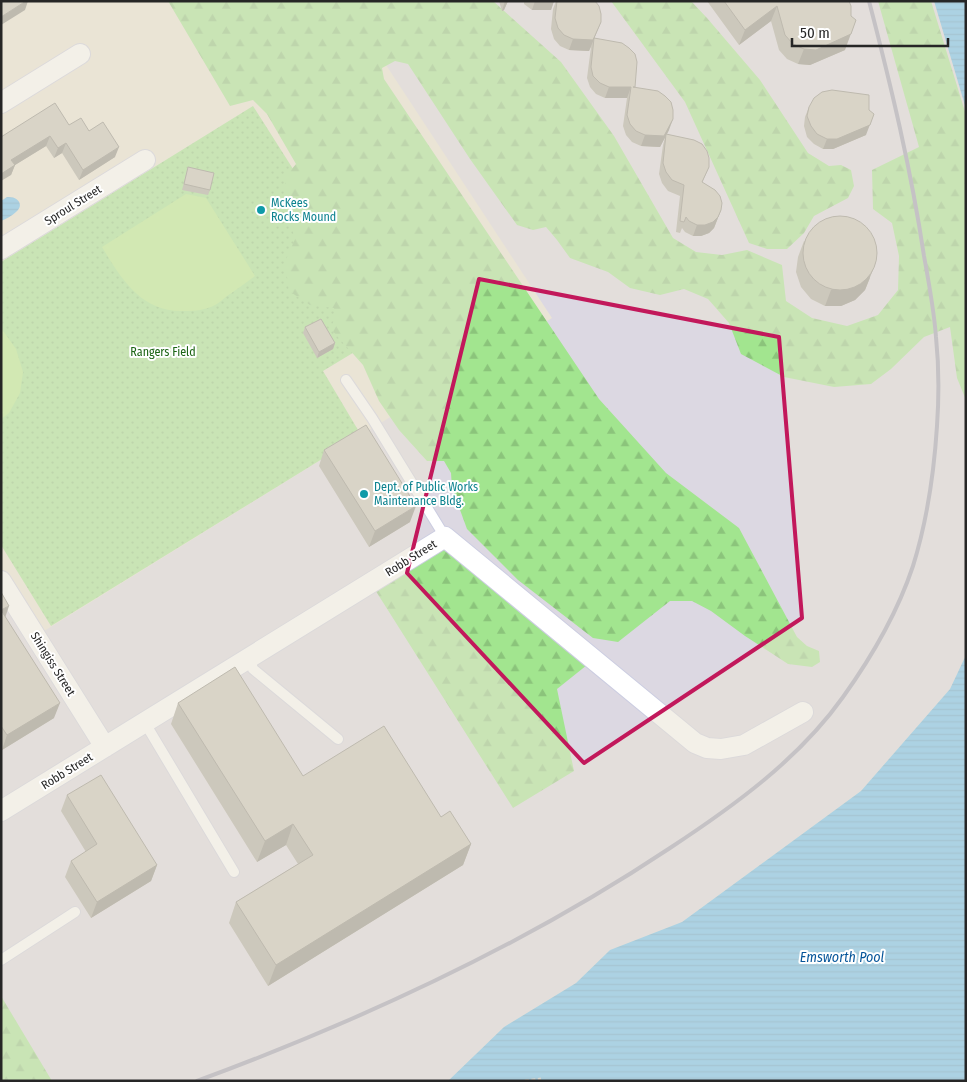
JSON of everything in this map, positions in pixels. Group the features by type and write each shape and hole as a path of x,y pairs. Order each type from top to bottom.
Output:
{"street":[{"path":"1,103 80,54"},
{"name":"Sproul Street","path":"1,249 145,160"},
{"name":"Robb Street","path":"1,811 445,537 695,743 706,748 721,749 744,745 804,712"},
{"name":"Shingiss Street","path":"1,581 105,747"}],"lane":[{"path":"346,380 372,418 445,537"},
{"path":"249,658 253,669 338,739"},
{"path":"145,723 234,872"},
{"path":"1,960 76,912"}],"path":[{"path":"525,1081 541,1079"}],"highlighted area":[{"path":"479,279 779,337 802,618 584,763 407,573"}],"shaded area":[{"path":"344,1 934,1 966,109 966,655 950,689 861,791 682,922 610,950 576,983 504,1027 448,1081 1,1081 1,581 36,636 552,318"}],"green space":[{"path":"168,1 493,1 561,62 614,136 673,238 696,252 722,255 747,250 782,265 786,301 812,318 847,326 878,315 898,290 899,256 892,223 873,209 872,170 919,147 878,1 931,1 966,115 966,400 957,378 950,327 924,337 891,369 871,384 834,387 784,377 741,354 729,323 708,299 684,289 660,295 630,288 608,272 570,258 546,227 533,230 517,225 470,159 408,64 395,61 382,68 384,79 599,399 666,473 739,528 797,637 807,646 819,651 820,662 812,667 788,664 711,611 692,601 670,601 618,642 593,638 518,580 467,529 452,488 451,473 444,461 427,461 399,430 379,401 363,365 330,328 336,317 334,308 310,305 289,291 285,262 295,239 285,205 285,177 296,164 267,114 253,100 230,106"},
{"path":"611,1 691,1 760,80 808,153 829,166 841,165 851,170 854,186 848,198 814,216 804,233 787,249 767,249 749,243 685,102"},
{"name":"Rangers Field","path":"253,106 394,328 323,371 361,435 51,626 1,545 1,262"},
{"path":"186,194 206,198 255,276 212,307 193,311 170,310 145,300 135,292 117,271 102,247"},
{"path":"1,328 16,349 23,372 20,393 9,413 1,419"},
{"path":"445,540 592,661 557,689 574,771 513,808 372,585"},
{"path":"1,996 52,1081 1,1081"}],"water":[{"path":"934,1 966,1 966,109"},
{"path":"7,197 17,199 20,206 9,217 1,221 1,201"},
{"name":"Emsworth Pool","path":"966,655 966,1081 448,1081 504,1027 576,983 610,950 682,922 861,791 950,689"}],"building":[{"path":"1,1 26,1 1,17"},
{"path":"557,1 595,1 599,6 601,22 593,40 573,39 564,35 558,28 555,18"},
{"path":"724,1 849,1 851,16 856,20 851,34 816,50 804,49 793,44 785,35 777,6 745,30"},
{"path":"594,38 622,43 629,48 635,54 637,62 635,87 633,87 658,91 671,102 673,119 664,136 645,135 636,131 630,124 627,115 631,87 609,87 600,83 593,76 591,67"},
{"path":"832,90 869,95 869,110 874,114 870,125 837,139 827,139 817,134 807,116 809,107 814,98 822,92"},
{"path":"55,103 69,125 81,118 89,131 103,122 119,147 83,170 66,143 58,148 50,136 11,160 15,165 1,174 1,137"},
{"path":"666,134 694,140 702,144 707,151 709,167 702,182 715,190 720,196 722,203 718,217 713,222 697,225 686,217 684,222 680,221 684,185 672,180 666,172 663,163"},
{"path":"188,167 214,173 210,190 184,184"},
{"path":"840,216 861,222 871,232 877,253 871,274 861,284 840,290 819,284 809,274 803,253 809,232 819,222"},
{"path":"321,319 335,343 319,352 305,327"},
{"name":"Dept. of Public Works Maintenance Bldg.","path":"366,425 416,506 375,531 324,450"},
{"path":"1,592 9,606 1,610"},
{"path":"1,610 60,703 7,735 1,726"},
{"path":"235,667 303,776 384,726 441,817 450,811 471,844 276,965 236,902 313,855 293,824 265,841 178,703"},
{"path":"101,775 157,865 97,902 71,861 97,844 67,795"}],"railway":[{"path":"197,1081 320,1033 440,978 499,949 614,884 718,815 786,761 826,720 864,666 900,600 913,566 926,514 932,479 938,415 938,359 931,296 900,128 869,1"}],"place":[{"name":"McKees Rocks Mound","path":"261,210"},
{"name":"Dept. of Public Works Maintenance Bldg.","path":"364,494"}]}
